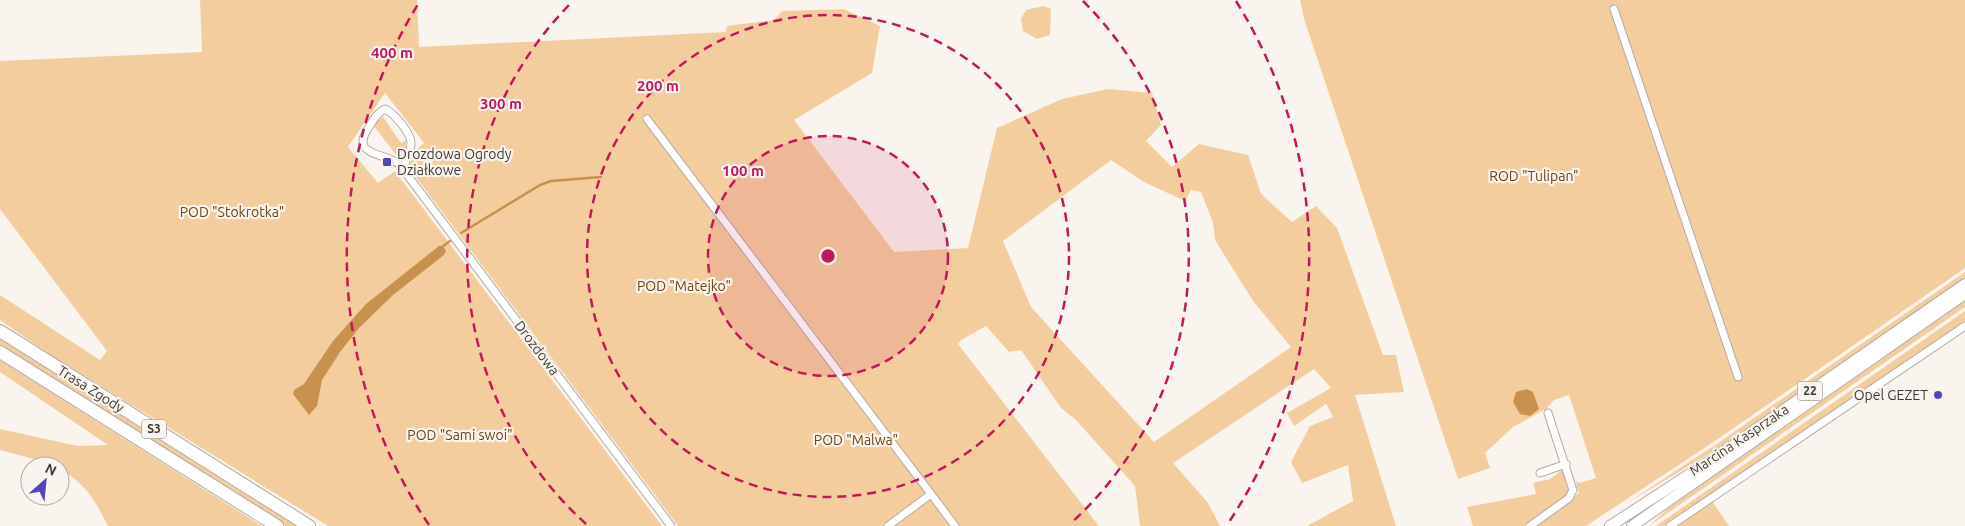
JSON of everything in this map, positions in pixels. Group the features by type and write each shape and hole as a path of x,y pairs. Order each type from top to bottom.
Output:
{"highway":[{"name":"Trasa Zgody","path":"0,331 309,526"},
{"name":"Trasa Zgody","path":"0,352 276,526"}],"main road":[{"name":"Marcina Kasprzaka","path":"1610,526 1716,457 1965,284"},
{"name":"Marcina Kasprzaka","path":"1632,526 1965,294"}],"street":[{"path":"1614,9 1738,377"},
{"path":"385,109 390,112 410,137 410,148 404,170 393,160 370,152 363,143 365,132 376,115 385,109"},
{"path":"647,119 955,526"},
{"name":"Drozdowa","path":"404,170 671,526"},
{"path":"1670,526 1965,326"},
{"path":"1530,526 1572,495 1572,483 1548,413"},
{"path":"1540,473 1566,464"},
{"path":"888,526 931,494"}],"green space":[{"path":"200,0 417,0 419,47 726,32 727,26 774,20 782,11 844,9 880,26 872,73 794,120 894,252 968,248 997,128 1062,99 1108,89 1152,93 1161,125 1146,141 1172,167 1199,144 1248,155 1261,194 1292,222 1316,206 1337,228 1383,355 1396,355 1404,392 1355,395 1396,526 1307,526 1353,501 1348,465 1302,483 1291,462 1310,426 1333,417 1326,404 1294,426 1287,413 1331,388 1314,369 1173,463 1208,503 1220,526 1140,526 1135,486 1076,420 1061,408 1021,350 1009,352 986,326 961,340 958,344 1099,526 678,526 409,168 414,152 424,143 385,93 348,147 378,183 395,171 662,526 328,526 49,354 0,320 0,295 100,360 107,351 0,209 0,61 202,52","holes":["1111,160 1144,182 1185,201 1191,190 1201,192 1213,223 1215,240 1253,301 1291,347 1154,442 1031,307 1003,241"]},
{"name":"ROD \"Tulipan\"","path":"1300,0 1965,0 1965,268 1718,439 1586,526 1538,526 1538,523 1579,493 1576,481 1580,483 1596,478 1569,395 1554,400 1546,409 1513,427 1485,453 1490,468 1458,479 1304,19"},
{"path":"1043,6 1051,9 1050,35 1037,39 1023,31 1021,19 1026,10"},
{"path":"383,117 401,143 406,140 405,151 399,155 396,155 374,126 375,122"},
{"path":"1965,272 1965,278 1722,446 1624,505 1718,443"},
{"path":"1965,300 1965,307 1649,526 1668,508"},
{"path":"1965,311 1965,322 1665,526 1656,526"},
{"path":"0,337 300,526 286,526 0,347"},
{"path":"0,360 262,526 108,526 89,493 70,476 70,456 22,456 0,450 0,429 78,446 108,445 0,372"},
{"path":"1561,471 1565,472 1571,489 1567,497 1524,526 1473,526 1467,507 1536,494 1533,483 1550,479"},
{"path":"1712,501 1729,526 1676,526"}],"shaded area":[{"path":"439,246 443,246 446,251 444,255 393,295 359,328 340,352 322,380 317,406 309,415 293,394 294,390 304,384 333,341 366,304"},
{"path":"1527,389 1533,392 1539,409 1530,416 1520,414 1513,402 1516,392"}],"waterway":[{"path":"461,233 540,185 551,181 601,177"},
{"path":"442,247 450,241"}],"place":[{"name":"Drozdowa Ogrody Działkowe","path":"387,162"},
{"name":"Opel GEZET","path":"1938,395"}],"park label":[{"name":"POD \"Stokrotka\"","path":"232,212"},
{"name":"POD \"Matejko\"","path":"684,286"},
{"name":"POD \"Sami swoi\"","path":"460,435"},
{"name":"POD \"Malwa\"","path":"856,440"}]}
